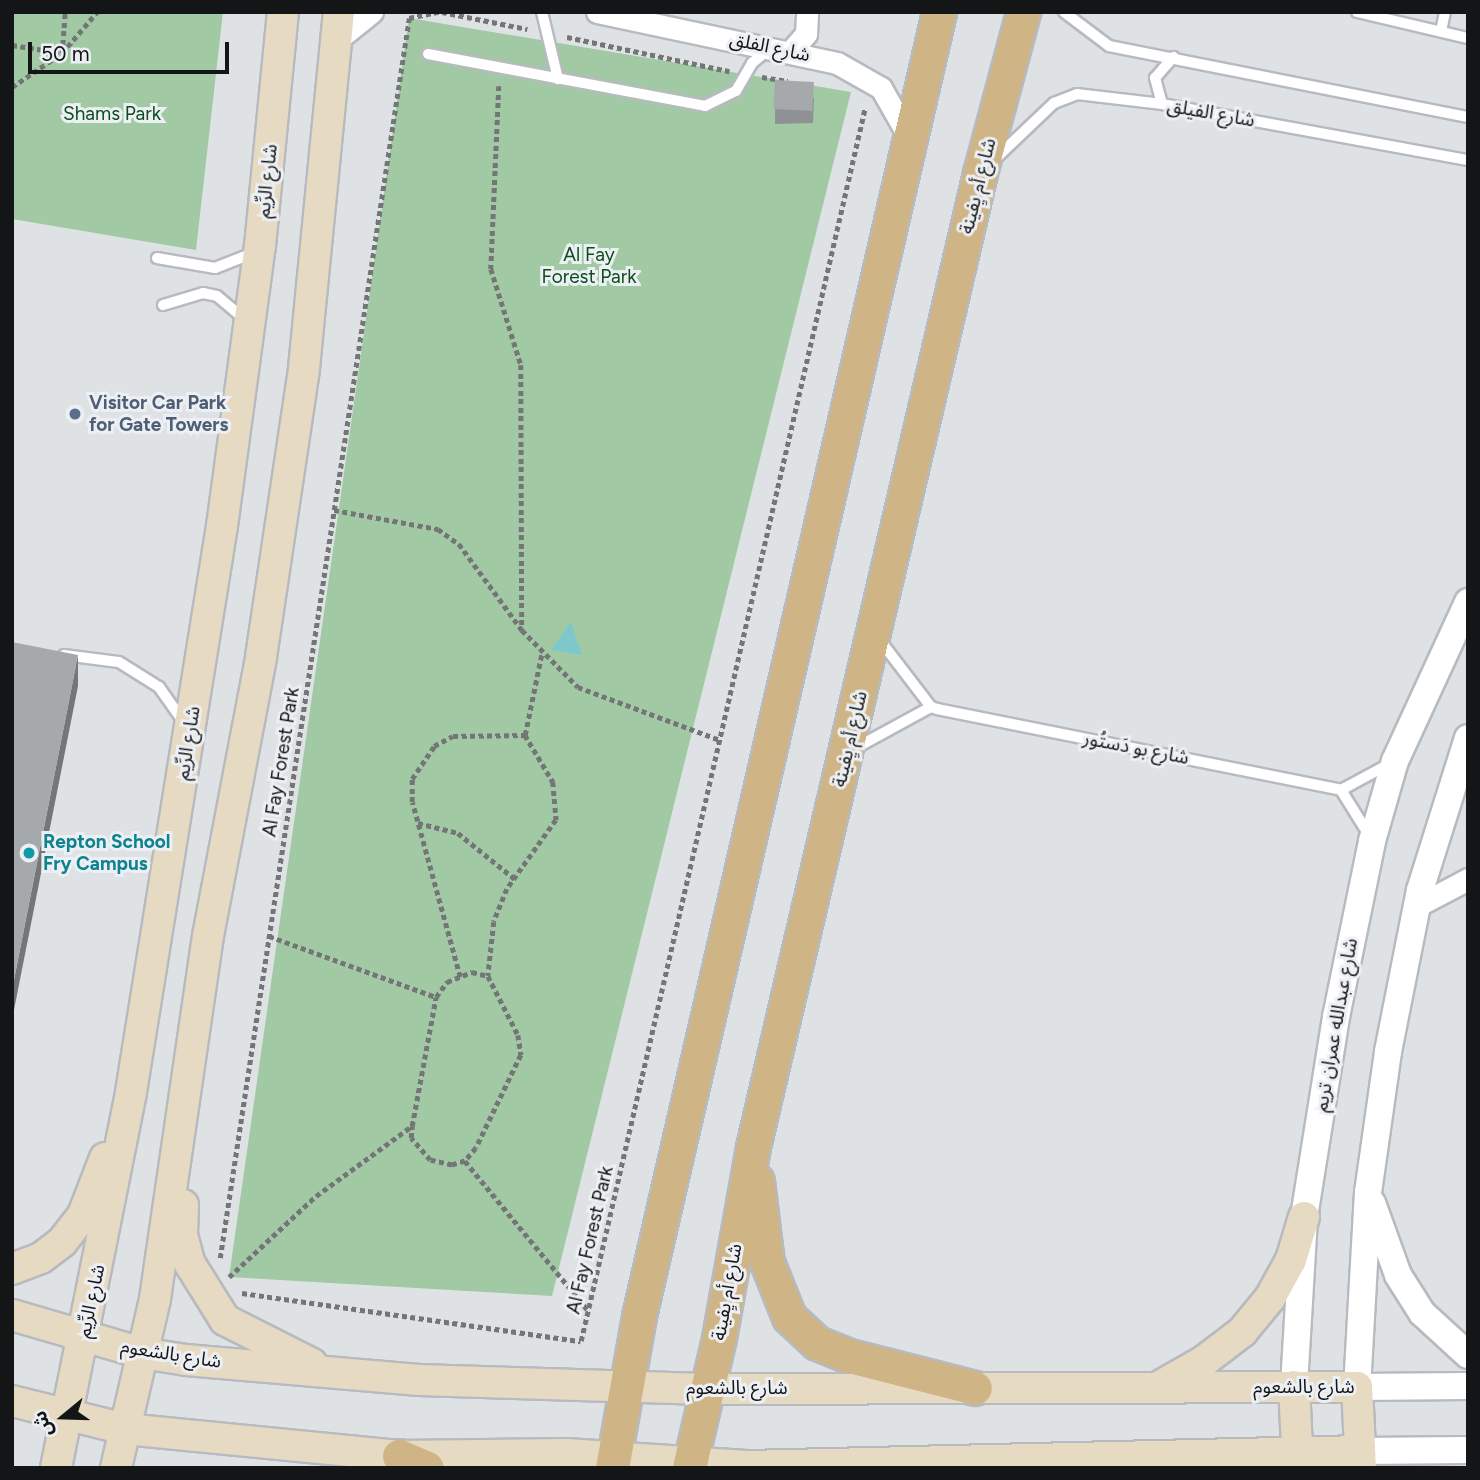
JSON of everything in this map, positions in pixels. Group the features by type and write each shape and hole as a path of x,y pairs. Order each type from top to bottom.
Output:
{"main road":[{"name":"شارع الرِّيم","path":"56,1468 131,1092 190,733 260,246 283,12"},
{"path":"613,1462 625,1385 939,12"},
{"name":"شارع أم يِفينة","path":"689,1464 708,1389 752,1147 875,634 980,173 1023,12"},
{"path":"116,1468 142,1353 187,1100 208,936 261,657 303,368 338,26"},
{"path":"12,1269 41,1258 62,1242 83,1215 131,1092"},
{"path":"187,1100 182,1235 191,1264 225,1320 252,1338 334,1374"},
{"path":"752,1147 767,1262 789,1317 817,1343 846,1355 975,1388"},
{"path":"1158,1387 1204,1362 1242,1332 1275,1289 1291,1260 1304,1217"},
{"name":"شارع بالشعوم","path":"12,1315 142,1353 334,1374 708,1389 1357,1387"},
{"name":"شارع عبدالله عمران تريم","path":"1294,1386 1297,1460"},
{"path":"12,1401 125,1429 413,1462 613,1462 747,1466 1145,1454 1297,1460 1361,1459 1357,1387"},
{"path":"1145,1454 1176,1468"}],"street":[{"path":"338,26 372,12"},
{"name":"شارع الفلق","path":"597,12 837,63 870,79 881,88 909,136"},
{"path":"781,49 806,34 807,12"},
{"name":"شارع عبدالله عمران تريم","path":"1294,1386 1304,1217 1336,1017 1372,841 1395,761 1468,602"},
{"path":"1357,1387 1368,1192 1388,1052 1417,906 1468,738"},
{"path":"1417,906 1468,879"},
{"path":"1368,1192 1398,1275 1422,1313 1468,1355"},
{"name":"شارع بالشعوم","path":"1357,1387 1468,1386"},
{"path":"1361,1459 1468,1450"}],"lane":[{"path":"541,12 550,33 558,79"},
{"path":"1064,12 1100,43 1468,117"},
{"path":"1357,12 1468,38"},
{"path":"1441,32 1445,12"},
{"path":"428,54 705,106 726,100 746,74 781,49"},
{"path":"1162,104 1155,78 1172,57"},
{"name":"شارع الفيلق","path":"980,173 1054,103 1077,94 1162,104 1468,160"},
{"path":"157,258 215,268 237,262 260,246"},
{"path":"163,305 190,293 217,296 245,318 249,330"},
{"path":"846,753 931,707 875,634"},
{"path":"57,654 119,662 144,676 159,687 179,712 190,733"},
{"name":"شارع بو دَستُور","path":"931,707 1341,790"},
{"path":"1372,841 1341,790 1395,761"}],"path":[{"path":"62,53 65,12"},
{"path":"12,87 62,53 97,12"},
{"name":"Al Fay Forest Park","path":"219,1263 409,18 440,12 799,83"},
{"path":"12,45 62,53"},
{"path":"502,68 495,112 491,269 522,365 522,630"},
{"name":"Al Fay Forest Park","path":"224,1270 244,1295 581,1341 866,108 859,100"},
{"path":"334,510 438,529 458,544 522,630 578,687 720,740"},
{"path":"488,976 472,972 447,982 436,997 411,1138 430,1160 452,1165 465,1161 476,1148 522,1055 518,1035 488,976 495,922 515,879 556,820 553,782 525,735 542,651"},
{"path":"460,977 417,823 412,779 434,746 453,736 525,735"},
{"path":"417,823 458,832 515,879"},
{"path":"269,936 436,997"},
{"path":"229,1277 317,1196 412,1126"},
{"path":"465,1161 588,1311"}],"green space":[{"name":"Shams Park","path":"12,12 223,12 196,250 12,219"},
{"name":"Al Fay Forest Park","path":"409,18 851,92 552,1296 229,1277"}],"water":[{"path":"571,622 582,655 551,650"}],"building":[{"path":"775,80 814,82 812,111 773,109"},
{"name":"Repton School Fry Campus","path":"12,642 78,655 12,990"}],"place":[{"name":"Visitor Car Park for Gate Towers","path":"75,414"},
{"name":"Repton School Fry Campus","path":"29,853"}]}
